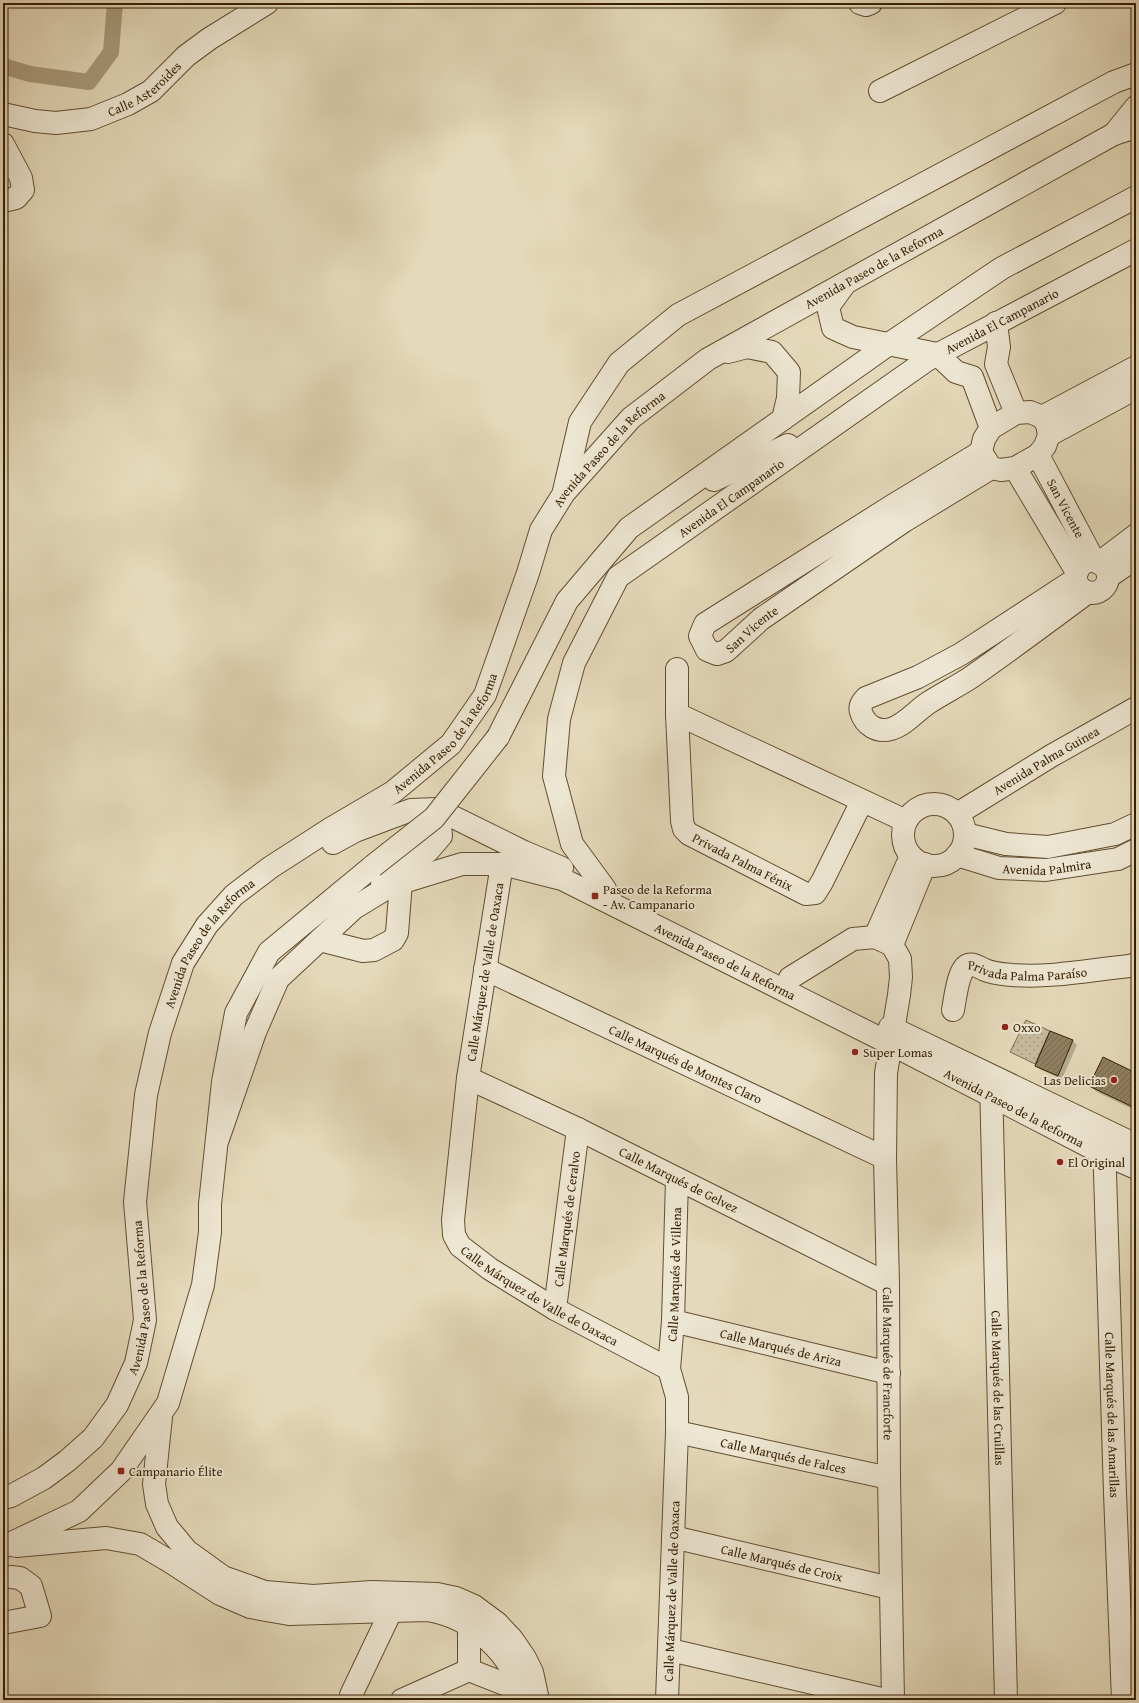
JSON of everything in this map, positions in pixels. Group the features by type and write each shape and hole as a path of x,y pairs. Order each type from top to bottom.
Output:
{"street":[{"name":"Calle Asteroides","path":"3,114 36,121 56,123 91,120 128,104 151,91 186,56 267,3"},
{"path":"860,3 866,5 871,3"},
{"path":"880,91 1056,3"},
{"path":"564,493 580,422 619,363 678,315 1114,82 1136,74"},
{"path":"1114,134 1136,108"},
{"name":"Avenida Paseo de la Reforma","path":"3,1498 11,1496 44,1478 67,1461 93,1438 117,1405 136,1363 145,1320 135,1202 146,1096 160,1033 183,963 207,926 234,895 271,867 393,792 451,744 485,695 528,573 541,530 564,493 631,418 708,358 1114,134 1136,126"},
{"path":"3,144 21,178 23,190 16,198 3,201"},
{"name":"Avenida Paseo de la Reforma","path":"3,1547 79,1510 121,1471 168,1403 202,1285 210,1232 210,1204 223,1082 236,1013 269,952 434,818 498,737 567,601 629,528 889,344 1002,268 1136,197"},
{"name":"Avenida El Campanario","path":"605,889 572,844 554,776 559,719 574,664 618,577 841,420 938,354 1136,250"},
{"path":"846,282 828,307 833,328 853,337 938,354 956,372 972,377 996,364"},
{"path":"996,324 999,347 996,364 1016,413"},
{"path":"708,358 746,347 772,352 788,372 788,398 783,419"},
{"path":"1045,426 1136,367"},
{"path":"972,377 991,428"},
{"path":"1045,426 1136,388"},
{"path":"1030,412 1045,426 1045,446 1038,455 1015,468 1000,470 986,460 984,439 991,428 1016,413 1030,412"},
{"path":"664,503 841,420"},
{"name":"San Vicente","path":"1038,455 1090,574"},
{"name":"San Vicente","path":"898,513 761,619 726,651 717,654 707,650 700,636 705,624 898,513 986,460"},
{"name":"San Vicente","path":"1015,468 1090,574"},
{"path":"1136,535 1090,574 968,679 927,703 905,721 892,728 882,730 870,727 863,718 860,709 861,703 866,698 918,677 962,654 1048,596 1090,574 1136,558"},
{"name":"Privada Palma Fénix","path":"677,669 676,714 684,829 689,834 806,894 815,893 822,882 862,801"},
{"name":"Avenida Palma Guinea","path":"957,814 1051,756 1136,708"},
{"path":"676,714 906,821"},
{"path":"930,804 945,806 957,814 963,824 965,834 964,842 957,855 951,861 942,864 918,860 906,848 903,840 903,830 906,821 916,810 930,804"},
{"name":"Avenida Paseo de la Reforma","path":"234,895 355,832 411,810 437,809 524,852 568,871 790,978 893,1036"},
{"path":"354,908 403,866 428,851 441,836 440,825 436,816 411,810"},
{"name":"Avenida Palmira","path":"965,834 1006,844 1048,847 1115,834 1136,824"},
{"name":"Avenida Palmira","path":"957,855 999,868 1046,870 1118,859 1136,850"},
{"path":"884,941 918,860"},
{"name":"Avenida Paseo de la Reforma","path":"218,1139 255,1032 278,979 354,908 390,886 462,864 502,864 562,879 893,1036 991,1085 1103,1130 1136,1145"},
{"name":"Calle Márquez de Valle de Oaxaca","path":"502,864 468,1078 453,1220 454,1236 460,1246 490,1269 555,1309 669,1369 676,1397 677,1432 667,1700"},
{"path":"320,940 363,952 374,950 393,940 397,933 401,882"},
{"path":"790,978 853,939 884,941 900,959 901,977 893,1036"},
{"name":"Privada Palma Paraíso","path":"953,1010 958,983 964,968 967,965 972,964 987,971 1000,974 1032,976 1136,964"},
{"name":"Calle Marqués de Montes Claro","path":"485,969 885,1158"},
{"name":"Calle Marqués de Francforte","path":"893,1036 886,1074 885,1158 888,1284 890,1588 893,1700"},
{"name":"Calle Marqués de Gelvez","path":"468,1078 578,1129 677,1180 888,1284"},
{"name":"Avenida Paseo de la Reforma","path":"991,1085 1104,1154 1136,1168"},
{"name":"Calle Marqués de las Cruillas","path":"991,1085 1006,1700"},
{"name":"Calle Marqués de Ceralvo","path":"555,1309 578,1129"},
{"name":"Calle Marqués de las Amarillas","path":"1103,1130 1123,1700"},
{"name":"Calle Marqués de Villena","path":"669,1369 674,1321 677,1180"},
{"name":"Calle Marqués de Ariza","path":"674,1321 889,1373"},
{"path":"161,1414 154,1484 157,1504 167,1527 187,1551 223,1577 265,1592 313,1596 409,1592 437,1594 456,1598 468,1603 497,1623 512,1639 525,1658 532,1672 527,1697"},
{"name":"Calle Marqués de Falces","path":"677,1432 889,1478"},
{"path":"3,1547 106,1538 140,1544 220,1594 250,1608 289,1614 427,1610 444,1612 479,1630 495,1646 527,1697"},
{"name":"Calle Marqués de Croix","path":"673,1538 890,1588"},
{"path":"3,1623 40,1616 31,1586 20,1578 11,1577"},
{"path":"351,1700 351,1695 391,1611"},
{"path":"468,1670 469,1625"},
{"path":"670,1650 886,1700"},
{"path":"402,1700 468,1670 527,1697"}],"shaded area":[{"path":"1026,1020 1050,1031 1035,1064 1010,1052"}],"building":[{"path":"1050,1031 1073,1040 1058,1076 1035,1066"},
{"name":"Las Delicias","path":"1103,1057 1136,1073 1135,1108 1089,1086"}],"waterway":[{"path":"3,66 30,74 89,82 111,52 115,3"}],"place":[{"name":"Paseo de la Reforma - Av. Campanario","path":"595,896"},
{"name":"Oxxo","path":"1005,1027"},
{"name":"Super Lomas","path":"855,1052"},
{"name":"Las Delicias","path":"1114,1080"},
{"name":"El Original","path":"1060,1162"},
{"name":"Campanario Élite","path":"121,1471"}]}
